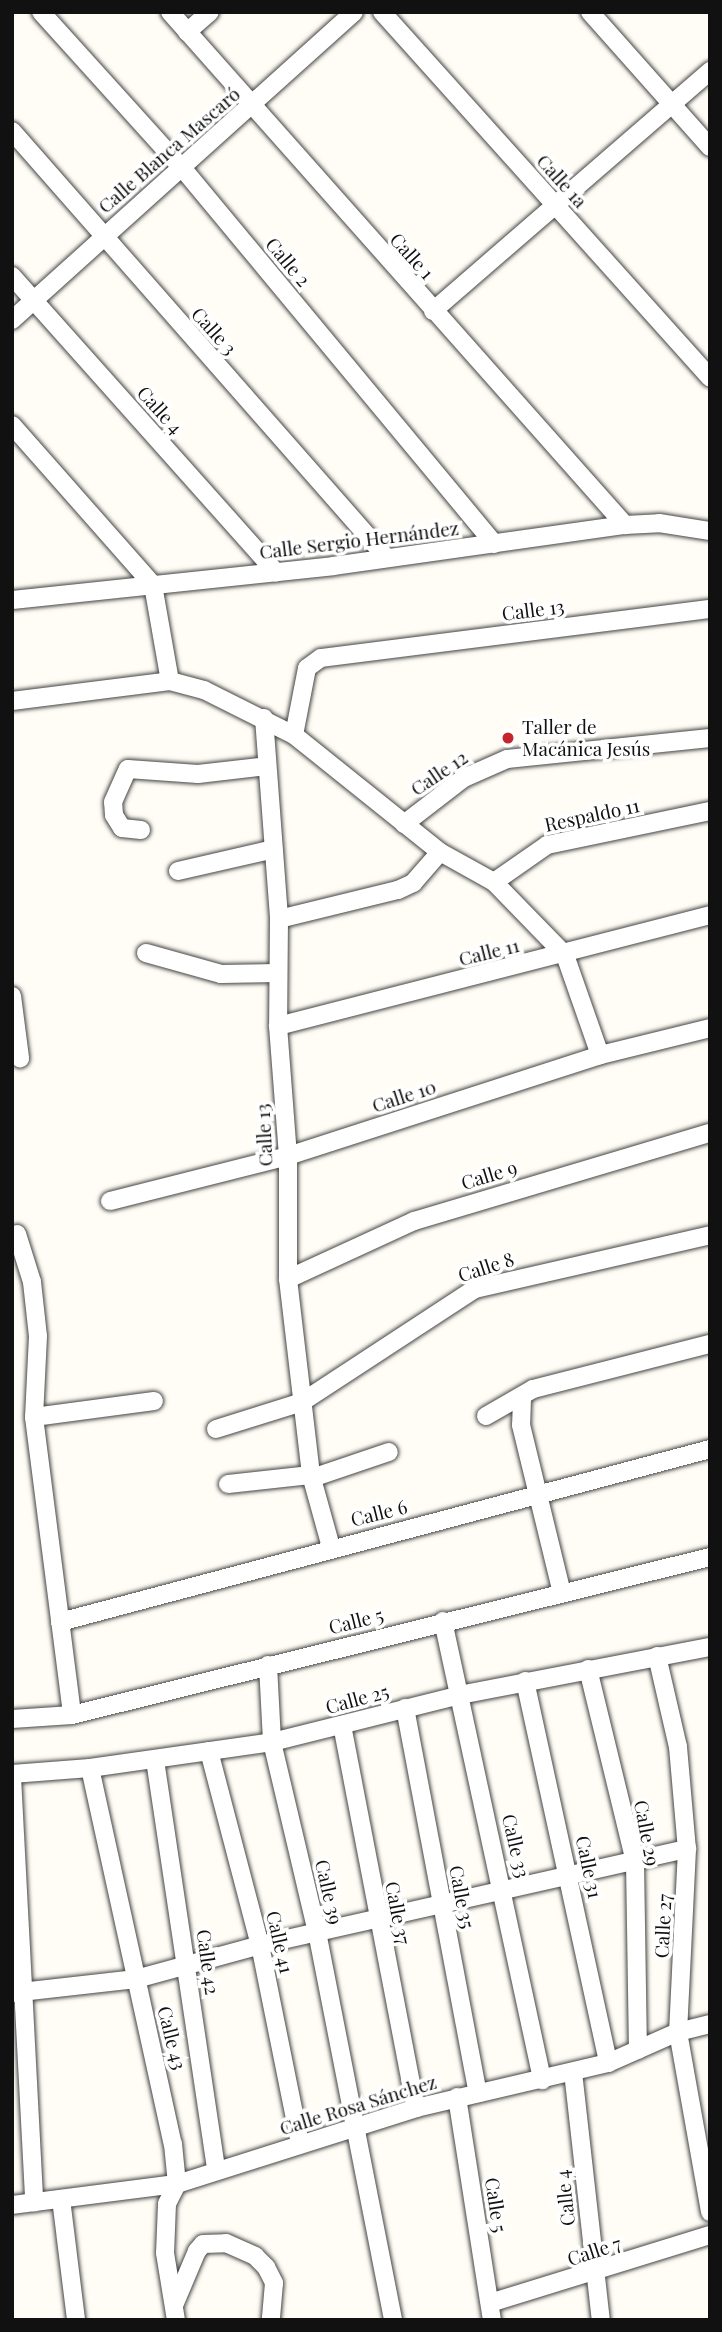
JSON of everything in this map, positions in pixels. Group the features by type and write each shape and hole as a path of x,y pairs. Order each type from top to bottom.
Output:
{"street":[{"name":"Calle 2","path":"41,12 184,170 495,544"},
{"name":"Calle 1","path":"170,12 251,107 625,525"},
{"path":"187,32 210,12"},
{"name":"Calle Blanca Mascaró","path":"12,320 103,237 184,170 354,12"},
{"name":"Calle 1a","path":"382,12 710,378"},
{"path":"590,12 710,147"},
{"path":"433,311 554,202 710,71"},
{"name":"Calle 3","path":"12,131 386,557"},
{"name":"Calle 4","path":"12,276 276,572"},
{"path":"12,425 153,585 170,681"},
{"name":"Calle Sergio Hernández","path":"15,596 276,572 625,525 707,527"},
{"name":"Calle 13","path":"294,735 307,668 321,658 710,609"},
{"path":"12,701 170,681 204,690 294,735 440,852 494,882 565,955 600,1055"},
{"name":"Calle 13","path":"264,718 279,919 278,1026 288,1156 288,1279 311,1477 331,1547"},
{"name":"Calle 12","path":"404,824 464,778 506,759 710,738"},
{"path":"141,830 122,828 114,816 113,802 128,769 198,774 267,766"},
{"name":"Respaldo 11","path":"494,882 547,845 710,811"},
{"path":"178,871 274,849"},
{"path":"279,919 398,890 413,883 440,852"},
{"name":"Calle 11","path":"278,1026 565,955 710,915"},
{"path":"145,953 221,974 278,973"},
{"path":"12,996 20,1058"},
{"name":"Calle 10","path":"110,1201 288,1156 600,1055 710,1028"},
{"name":"Calle 9","path":"288,1279 414,1221 710,1133"},
{"path":"17,1234 32,1282 38,1336 34,1418 72,1715"},
{"name":"Calle 8","path":"216,1429 277,1414 302,1402 475,1289 710,1235"},
{"path":"486,1416 522,1399 533,1389 710,1344"},
{"path":"522,1399 519,1412 536,1494 562,1593"},
{"path":"34,1418 154,1401"},
{"name":"Calle 6","path":"61,1622 331,1547 710,1449"},
{"path":"228,1484 311,1477 389,1452"},
{"name":"Calle 5","path":"12,1719 72,1715 710,1557"},
{"name":"Calle 33","path":"443,1621 504,1891 541,2080"},
{"name":"Calle 25","path":"12,1775 155,1760 272,1742 460,1695 710,1647"},
{"name":"Calle 27","path":"657,1656 678,1747 687,1849 678,2032"},
{"name":"Calle 39","path":"268,1665 272,1742 317,1932 393,2320"},
{"name":"Calle 29","path":"588,1669 635,1862 638,2050"},
{"name":"Calle 31","path":"525,1681 570,1875 608,2063"},
{"name":"Calle 35","path":"405,1709 478,2092"},
{"name":"Calle 37","path":"342,1725 377,1919 416,2108"},
{"name":"Calle 41","path":"209,1751 260,1945 300,2144"},
{"name":"Calle 42","path":"155,1760 188,1965 216,2170"},
{"name":"Calle 43","path":"90,1768 135,1979 163,2088 177,2184 167,2204 165,2253 176,2311"},
{"path":"12,1775 17,1992 34,2202"},
{"path":"17,1992 135,1979 260,1945 687,1849"},
{"name":"Calle Rosa Sánchez","path":"12,2205 177,2184 416,2108 608,2063 678,2032 710,2024"},
{"path":"678,2032 710,2212"},
{"name":"Calle 4","path":"573,2072 601,2320"},
{"name":"Calle 5","path":"457,2097 491,2311"},
{"path":"61,2199 76,2320"},
{"name":"Calle 7","path":"491,2311 594,2273 710,2235"},
{"path":"176,2311 197,2251 203,2244 226,2243 255,2256 266,2267 274,2283 271,2320"}],"place":[{"name":"Taller de Macánica Jesús","path":"508,738"}]}
